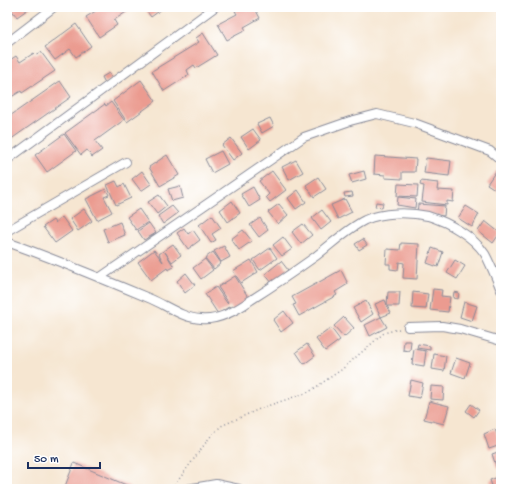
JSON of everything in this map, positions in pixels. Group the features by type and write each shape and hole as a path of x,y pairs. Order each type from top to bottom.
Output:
{"street":[{"path":"7,43 54,7"},
{"path":"7,160 215,7"},
{"path":"99,278 304,137 350,121 377,114 414,123 490,151 501,160"},
{"path":"7,231 126,162"},
{"path":"7,242 153,300 186,316 201,319 218,317 236,310 317,255 346,232 365,220 381,215 420,215 438,219 458,230 475,242 484,254 501,290"},
{"path":"408,327 442,326 460,329 501,342"},
{"path":"187,489 200,488 216,484 239,489"}],"path":[{"path":"173,489 210,437 221,426 264,407 309,392 341,370 384,333 408,327"}],"building":[{"path":"9,7 31,7 17,17"},
{"path":"102,7 134,7 114,20 117,25 99,37 86,17"},
{"path":"148,7 160,7 162,9 151,17 145,9"},
{"path":"242,7 254,7 260,18 244,27 246,30 227,40 218,24 237,14 235,11"},
{"path":"76,24 91,46 76,57 70,49 55,60 45,47"},
{"path":"203,33 217,55 196,68 194,65 187,70 189,75 164,91 152,71 199,42 196,38"},
{"path":"41,52 55,71 22,93 21,91 8,99 7,62 16,56 20,62 34,53 36,55"},
{"path":"109,73 112,79 105,83 102,77"},
{"path":"141,80 156,101 127,122 113,101"},
{"path":"60,81 71,97 7,142 7,118"},
{"path":"111,102 124,120 95,141 102,150 92,157 87,150 81,155 65,133 105,104 106,106"},
{"path":"270,118 274,126 262,133 257,124"},
{"path":"253,129 261,140 249,149 241,137"},
{"path":"64,134 76,151 47,172 35,155"},
{"path":"231,138 242,153 233,160 222,145"},
{"path":"221,151 228,164 212,173 205,159"},
{"path":"167,155 179,175 160,186 149,167"},
{"path":"375,156 416,159 415,172 402,172 402,179 385,178 385,175 374,174"},
{"path":"426,158 451,161 449,176 424,173"},
{"path":"296,160 303,172 289,180 282,167"},
{"path":"142,171 151,184 141,191 132,179"},
{"path":"272,171 286,190 270,202 266,197 269,194 259,181"},
{"path":"364,171 366,179 352,183 349,175"},
{"path":"496,171 501,175 501,193 487,184"},
{"path":"318,177 326,189 314,197 306,185"},
{"path":"116,181 119,187 124,184 131,198 116,205 107,185"},
{"path":"421,181 438,183 437,190 454,191 453,202 447,201 447,205 422,202 424,186 420,185"},
{"path":"398,184 418,185 417,197 397,196"},
{"path":"180,186 183,198 172,201 168,189"},
{"path":"253,187 260,200 249,207 241,194"},
{"path":"106,189 109,195 104,197 112,212 97,220 86,199"},
{"path":"298,190 306,202 296,209 288,198"},
{"path":"352,192 353,196 345,197 344,193"},
{"path":"159,195 167,206 157,214 148,202"},
{"path":"398,197 416,199 415,208 397,205"},
{"path":"345,199 352,212 338,219 331,205"},
{"path":"232,201 240,213 228,222 220,210"},
{"path":"376,202 383,203 382,208 375,207"},
{"path":"279,204 288,215 278,224 268,212"},
{"path":"418,204 445,206 444,216 417,214"},
{"path":"172,206 178,213 163,224 158,216"},
{"path":"466,206 479,214 472,227 458,218"},
{"path":"84,209 92,221 78,231 70,219"},
{"path":"139,209 148,222 136,230 127,217"},
{"path":"322,210 331,222 321,230 312,218"},
{"path":"212,215 221,228 212,234 216,240 211,243 199,225"},
{"path":"62,217 72,231 55,243 43,227 53,220 55,223"},
{"path":"260,218 268,230 259,237 250,225"},
{"path":"485,221 500,233 493,243 478,231"},
{"path":"120,222 125,235 108,242 103,229"},
{"path":"149,223 156,233 144,240 138,231"},
{"path":"303,224 312,235 301,244 292,232"},
{"path":"184,228 188,234 193,230 200,240 188,249 177,233"},
{"path":"243,230 252,241 239,250 231,239"},
{"path":"283,237 292,249 282,256 273,245"},
{"path":"363,239 367,245 359,250 355,244"},
{"path":"401,243 419,244 417,279 403,278 404,263 399,262 398,270 390,269 390,264 386,264 387,249 400,250"},
{"path":"173,244 181,255 172,262 165,252 174,267 168,270 167,268 151,280 138,262 154,250 163,262 159,254"},
{"path":"224,246 230,257 221,262 214,251"},
{"path":"270,248 277,258 260,270 253,260"},
{"path":"432,248 443,252 438,267 427,263"},
{"path":"213,252 221,263 214,269 205,258"},
{"path":"205,259 213,270 201,279 193,268"},
{"path":"251,260 258,272 241,283 233,271"},
{"path":"455,260 465,266 457,279 447,273"},
{"path":"281,261 288,270 272,283 265,274"},
{"path":"341,270 348,284 335,292 337,295 299,316 293,305 296,304 292,297"},
{"path":"186,273 195,285 185,293 177,281"},
{"path":"235,276 250,300 233,311 230,306 218,314 205,294 216,287 227,303 228,302 218,287"},
{"path":"433,289 442,290 441,296 450,297 448,312 430,310"},
{"path":"388,292 400,292 399,306 387,306 391,313 381,317 375,304 385,300 387,305"},
{"path":"413,292 428,294 426,309 412,308"},
{"path":"454,292 459,293 458,299 453,298"},
{"path":"366,301 373,314 361,322 353,308"},
{"path":"464,302 477,306 472,321 460,317"},
{"path":"284,311 293,323 281,332 273,320"},
{"path":"344,317 354,328 344,337 334,326"},
{"path":"381,317 387,327 370,336 365,325"},
{"path":"331,328 340,340 325,351 316,339"},
{"path":"404,341 411,341 410,351 403,350"},
{"path":"307,344 315,356 304,364 296,352"},
{"path":"418,344 430,346 430,350 417,348"},
{"path":"414,349 426,351 424,366 412,364"},
{"path":"434,354 446,356 444,371 432,369"},
{"path":"456,358 470,363 465,378 451,373"},
{"path":"411,380 423,383 420,398 408,396"},
{"path":"431,386 444,387 443,400 430,399"},
{"path":"429,401 449,406 444,424 424,419"},
{"path":"471,404 479,410 474,417 466,411"},
{"path":"495,429 501,445 489,449 484,434"},
{"path":"501,451 501,467 497,469 492,454"},
{"path":"74,463 131,487 130,489 64,489"},
{"path":"501,476 501,489 493,489 490,480"}]}
